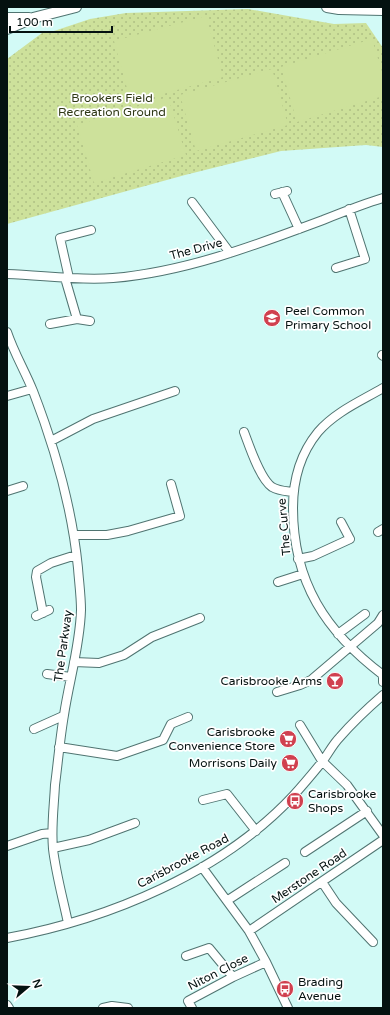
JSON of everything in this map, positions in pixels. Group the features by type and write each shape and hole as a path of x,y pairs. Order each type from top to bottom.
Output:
{"main road":[{"path":"7,29 33,18 76,7"},
{"path":"327,7 340,9 383,10"},
{"path":"7,18 33,18"}],"street":[{"path":"281,192 299,229"},
{"name":"The Drive","path":"7,274 67,278 113,278 143,274 230,253 383,198"},
{"path":"192,202 230,253"},
{"path":"336,268 364,259 350,209"},
{"path":"77,319 67,278 60,238 91,230"},
{"path":"50,324 77,319 90,321"},
{"name":"The Parkway","path":"7,332 32,389 51,441 66,495 74,535 76,554 81,610 77,646 63,716 52,833 55,867 68,923"},
{"name":"The Curve","path":"383,388 341,412 330,420 318,433 302,458 293,492 295,541 298,560 311,595 322,613 349,647 383,675"},
{"path":"7,396 32,389"},
{"path":"51,441 93,419 175,391"},
{"path":"244,432 255,462 270,486 279,490 293,492"},
{"path":"74,535 108,535 128,531 180,516 170,484"},
{"path":"7,490 23,486"},
{"path":"298,560 313,556 350,539 341,522"},
{"path":"43,613 36,577 38,571 50,564 76,554"},
{"path":"278,582 303,574"},
{"path":"338,634 365,614"},
{"path":"277,692 311,680 378,623 383,615"},
{"path":"74,662 99,663 124,655 152,636 200,618"},
{"path":"47,674 71,677"},
{"path":"383,675 383,682"},
{"name":"Carisbrooke Road","path":"7,938 68,923 115,908 140,898 202,867 233,848 256,831 293,796 322,761 338,738 383,695"},
{"path":"34,729 63,716"},
{"path":"59,747 117,756 163,740 171,724 188,717"},
{"path":"300,725 322,761 347,784 383,835"},
{"path":"203,800 227,794 256,831"},
{"path":"305,852 367,811"},
{"path":"53,848 89,840 135,823"},
{"path":"7,846 42,834 52,833"},
{"name":"Merstone Road","path":"250,931 383,840"},
{"path":"228,900 285,863"},
{"path":"202,867 250,931 288,1008"},
{"path":"322,882 336,903 373,942"},
{"path":"186,956 209,948 233,977"},
{"name":"Niton Close","path":"192,1008 188,1001 233,977 266,962"},
{"path":"103,1008 112,1006 128,1008"}],"green space":[{"name":"Brookers Field Recreation Ground","path":"248,9 334,24 366,23 383,48 383,147 366,145 281,151 185,175 7,224 7,59 42,33 51,32 90,19 126,13"},
{"path":"206,16 223,77 131,103 114,41"},
{"path":"372,39 383,75 383,96 297,122 281,67"},
{"path":"272,69 288,125 196,151 180,95"},
{"path":"168,97 186,155 94,183 77,125"}],"place":[{"name":"Peel Common Primary School","path":"272,318"},
{"name":"Carisbrooke Arms","path":"335,681"},
{"name":"Carisbrooke Convenience Store","path":"288,739"},
{"name":"Morrisons Daily","path":"290,763"},
{"name":"Carisbrooke Shops","path":"295,801"},
{"name":"Brading Avenue","path":"285,989"}]}
